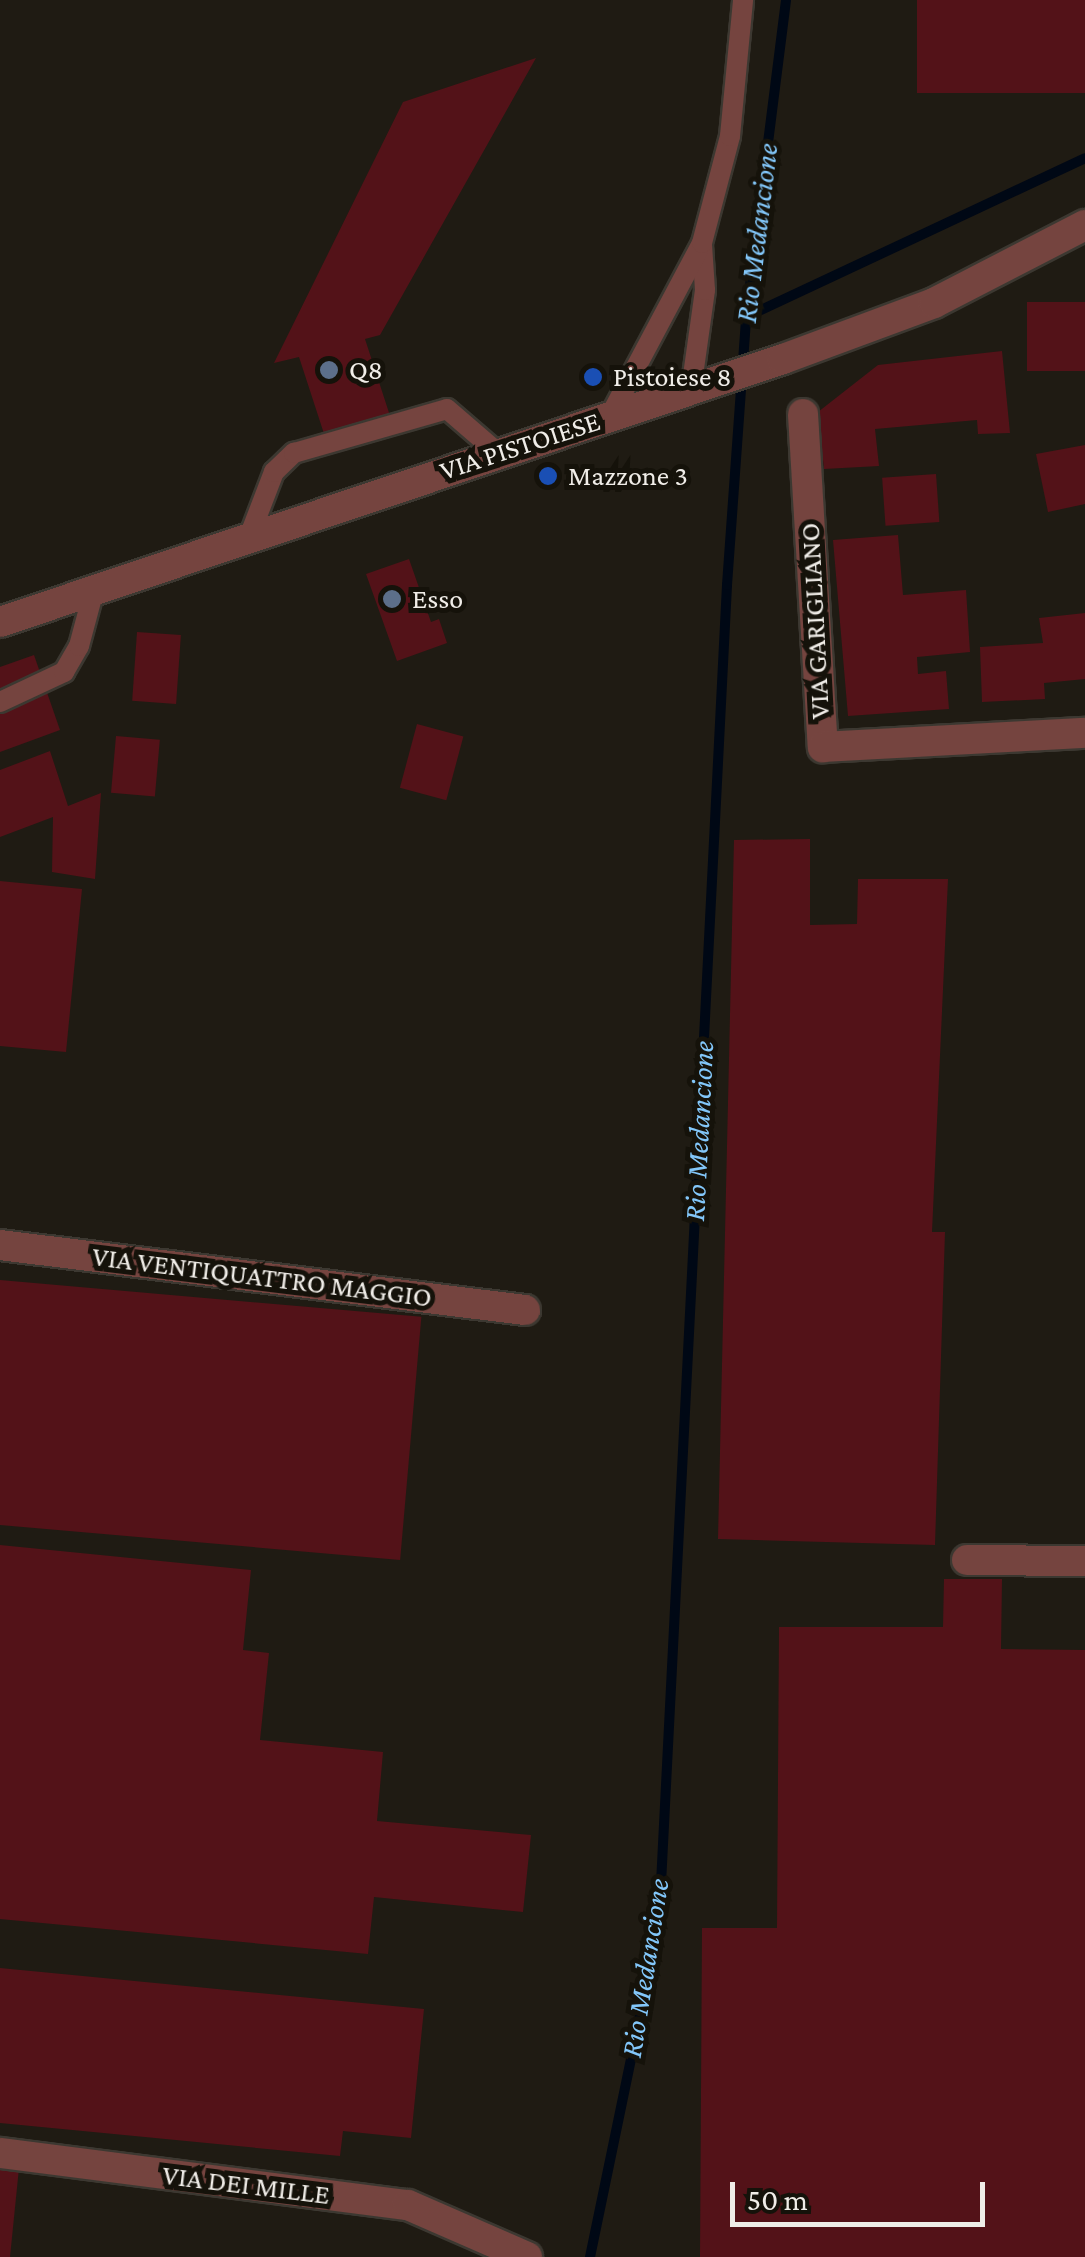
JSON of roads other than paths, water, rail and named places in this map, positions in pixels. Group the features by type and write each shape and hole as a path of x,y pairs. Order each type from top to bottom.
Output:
{"street":[{"name":"VIA PISTOIESE","path":"0,622 783,359 934,303 1085,225"},
{"name":"VIA GARIGLIANO","path":"804,414 823,747 1085,733"},
{"name":"VIA VENTIQUATTRO MAGGIO","path":"0,1245 525,1310"},
{"path":"968,1560 1085,1561"},
{"name":"VIA DEI MILLE","path":"0,2154 408,2205 486,2235 528,2257"}],"lane":[{"path":"608,418 702,243 730,136 743,0"},
{"path":"702,243 704,386"},
{"path":"249,537 274,472 294,454 447,409 498,453"},
{"path":"0,702 64,672 94,590"}],"waterway":[{"name":"Rio Medancione","path":"590,2257 659,1923 727,585 746,317 786,0"},
{"path":"746,317 1085,158"}],"place":[{"name":"Q8","path":"329,370"},
{"name":"Pistoiese 8","path":"593,377"},
{"name":"Mazzone 3","path":"548,476"},
{"name":"Esso","path":"392,599"}]}
